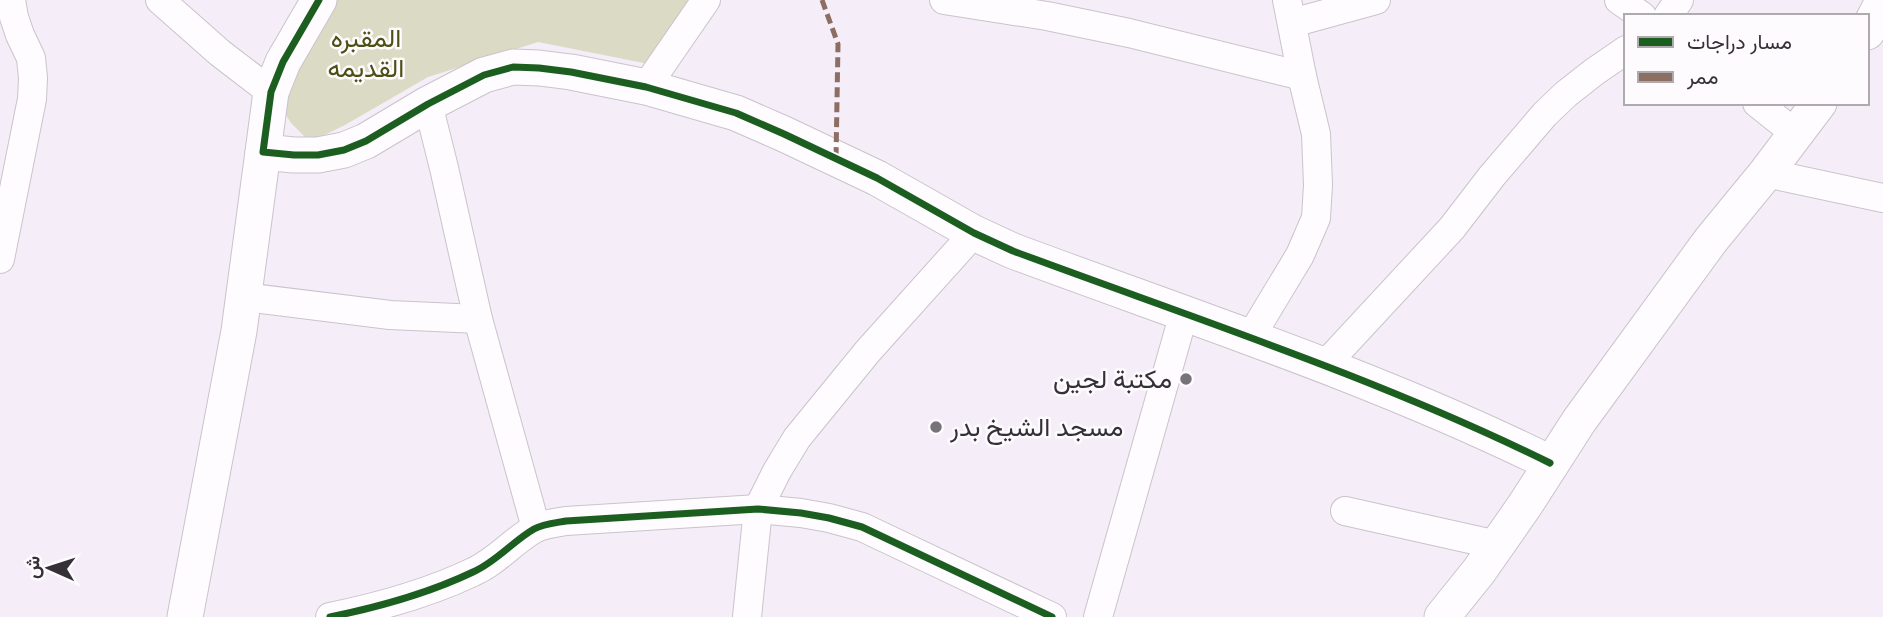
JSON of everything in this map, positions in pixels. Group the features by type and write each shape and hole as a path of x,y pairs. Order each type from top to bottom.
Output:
{"street":[{"path":"0,259 32,99 33,78 31,58 13,17 11,0"},
{"path":"160,0 220,53 271,92"},
{"path":"185,617 244,297 271,92 283,62 319,0"},
{"path":"646,87 706,0"},
{"path":"944,0 1047,16 1129,33 1302,76"},
{"path":"1250,338 1300,255 1316,218 1318,185 1315,134 1289,12 1376,0"},
{"path":"1619,0 1639,14"},
{"path":"1869,28 1883,1"},
{"path":"1324,366 1452,228 1545,114 1566,94 1624,51"},
{"path":"263,152 317,155 344,150 366,141 477,78 513,67 571,72 646,87 717,107 766,125 877,178 974,233 1013,251 1324,366 1498,438 1550,463"},
{"path":"428,104 478,320 536,528"},
{"path":"1760,105 1796,134"},
{"path":"1442,617 1525,505 1579,421 1712,240 1818,105"},
{"path":"1766,173 1883,198"},
{"path":"747,617 758,509 776,471 797,438 868,351 974,233"},
{"path":"244,297 390,315 478,320"},
{"path":"1098,617 1184,313"},
{"path":"330,617 383,606 432,590 476,571 536,528 566,521 758,509 810,514 862,527 1052,617"},
{"path":"1345,511 1497,545"}],"green space":[{"name":"المقبره القديمه","path":"334,0 688,0 649,64 538,42 428,77 310,142 291,123 281,107"}],"marked path":[{"path":"822,0 838,44 836,158"}],"cycle path":[{"path":"319,0 283,62 271,92 263,152 318,155 344,150 366,141 484,75 513,67 571,72 646,87 736,113 877,178 974,233 1013,251 1352,376 1419,403 1550,463"},
{"path":"330,617 403,599 456,580 481,568 526,534 545,525 566,521 758,509 801,513 862,527 1052,617"}],"place":[{"name":"مكتبة لجين","path":"1186,379"},
{"name":"مسجد الشيخ بدر","path":"936,427"}]}
